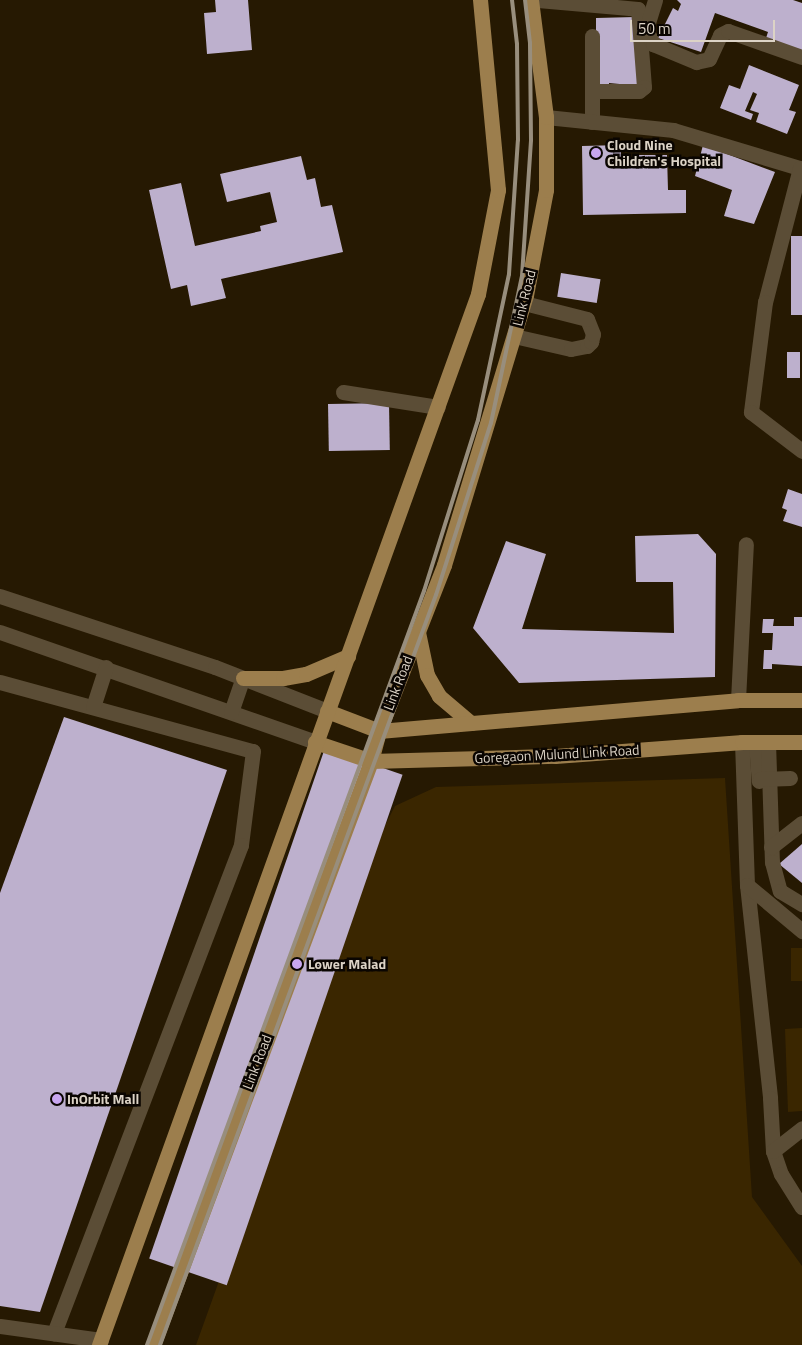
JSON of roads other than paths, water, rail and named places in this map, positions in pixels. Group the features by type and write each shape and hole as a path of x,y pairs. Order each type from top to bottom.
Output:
{"main road":[{"path":"100,1342 478,294 498,190 480,0"},
{"name":"Link Road","path":"153,1345 371,761 379,731 444,565 524,302 546,190 546,117 531,0"},
{"path":"418,632 427,675 439,696 471,724"},
{"path":"243,678 283,678 306,674 348,656"},
{"path":"327,711 379,731 738,700 802,700"},
{"name":"Goregaon Mulund Link Road","path":"315,742 371,761 555,756 755,742 802,742"}],"street":[{"path":"538,0 638,9 644,87 639,91 593,91"},
{"path":"656,0 646,30 653,44 696,62 709,59 720,35 728,31 802,57"},
{"path":"592,36 592,122"},
{"path":"546,117 673,130 801,168 765,302 751,412 802,451"},
{"path":"514,336 571,349 587,346 591,342 593,334 587,319 524,302"},
{"path":"343,392 438,407"},
{"path":"738,700 746,544"},
{"path":"0,596 243,678 327,711"},
{"path":"0,632 106,667 315,742"},
{"path":"93,707 106,667"},
{"path":"231,712 243,678"},
{"path":"0,682 253,751 241,845 54,1333"},
{"path":"755,742 757,779 767,841 780,890 802,904"},
{"path":"755,742 757,779 747,885 770,1098 772,1151 781,1174 802,1207"},
{"path":"757,779 790,778"},
{"path":"767,841 802,823"},
{"path":"747,885 802,931"},
{"path":"772,1151 802,1128"},
{"path":"0,1326 54,1333 100,1342"}],"railway":[{"path":"147,1345 424,591 478,420 509,274 518,140 517,44 512,0"},
{"path":"160,1345 436,595 491,423 522,276 531,140 530,43 525,0"}],"place":[{"name":"Cloud Nine Children's Hospital","path":"596,153"},
{"name":"Lower Malad","path":"297,964"},
{"name":"InOrbit Mall","path":"57,1099"}]}
